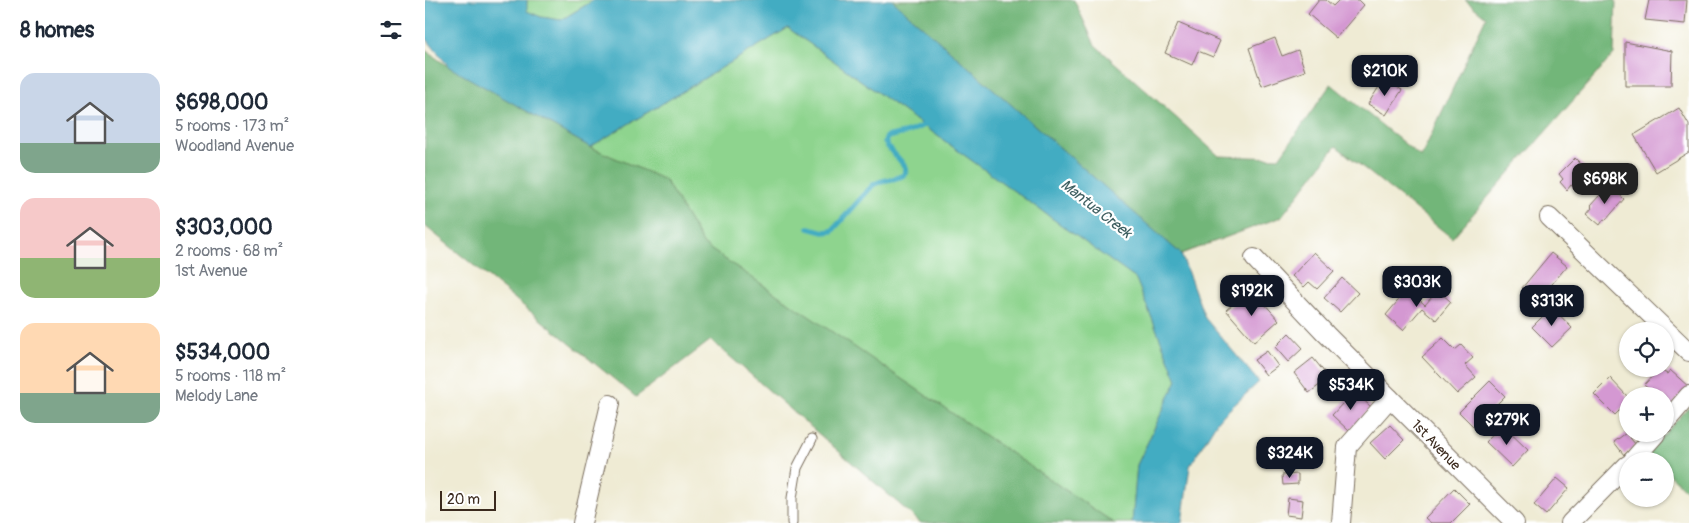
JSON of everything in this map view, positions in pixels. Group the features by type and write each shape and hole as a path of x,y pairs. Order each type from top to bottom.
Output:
{"street":[{"path":"1549,217 1689,352"},
{"name":"1st Avenue","path":"1254,258 1326,334 1515,523"},
{"path":"1674,412 1689,395"},
{"path":"1341,523 1347,447 1390,398"},
{"path":"582,523 610,404"},
{"path":"1640,452 1649,442"},
{"path":"1570,523 1619,474"}],"lane":[{"path":"792,523 792,498 797,468 812,439"}],"green space":[{"path":"527,0 594,0 561,20 541,17 526,11"},
{"path":"892,0 1074,0 1095,45 1219,156 1279,158 1331,84 1421,157 1486,17 1465,0 1616,0 1614,54 1452,238 1336,146 1281,217 1181,254"},
{"path":"788,28 1136,279 1177,380 1137,465 1132,523 1114,523 704,245 665,180 590,147"},
{"path":"425,50 449,67 590,147 665,180 704,245 1114,523 921,523 711,340 636,397 425,226"},
{"path":"1689,407 1689,493 1674,479 1674,452 1648,452 1657,442 1674,442 1674,423"}],"water":[{"name":"Mantua Creek","path":"425,0 527,0 527,11 541,17 561,20 594,0 892,0 1181,254 1205,318 1259,382 1218,420 1190,466 1182,523 1132,523 1137,465 1177,380 1136,279 788,28 590,147 449,67 425,37"}],"building":[{"path":"1319,0 1326,0 1333,6 1339,0 1359,0 1364,5 1336,38 1308,14"},
{"path":"1649,0 1687,0 1685,24 1645,20"},
{"path":"1178,23 1220,41 1213,57 1198,51 1192,65 1165,53"},
{"path":"1275,38 1282,56 1298,50 1305,71 1262,86 1249,48"},
{"path":"1625,42 1672,51 1671,86 1625,86"},
{"path":"1384,79 1402,90 1386,115 1368,104"},
{"path":"1679,108 1689,125 1689,152 1656,172 1634,135"},
{"path":"1575,158 1592,175 1577,190 1571,185 1567,190 1560,182 1563,179 1559,174"},
{"path":"1609,185 1624,199 1600,225 1587,214 1592,208 1590,206"},
{"path":"1314,252 1334,271 1317,289 1309,282 1304,287 1292,276"},
{"path":"1551,253 1567,266 1538,301 1522,288"},
{"path":"1342,278 1358,293 1340,312 1324,298"},
{"path":"1408,289 1425,305 1438,290 1451,302 1436,320 1422,308 1403,330 1386,315"},
{"path":"1246,293 1258,306 1262,301 1279,320 1254,342 1226,310"},
{"path":"1552,307 1572,328 1552,347 1532,327"},
{"path":"1289,333 1303,348 1288,362 1275,347"},
{"path":"1443,338 1455,350 1461,345 1473,358 1465,365 1476,377 1457,394 1422,357"},
{"path":"1267,351 1278,366 1266,375 1254,360"},
{"path":"1313,358 1329,378 1309,393 1294,373"},
{"path":"1674,374 1689,387 1674,403 1674,387 1646,387 1644,385 1652,377 1674,377"},
{"path":"1610,378 1619,388 1619,411 1615,415 1594,394"},
{"path":"1490,381 1505,396 1474,427 1459,412"},
{"path":"1354,391 1371,407 1349,431 1332,415"},
{"path":"1390,425 1404,440 1385,459 1370,443"},
{"path":"1502,425 1528,450 1512,467 1486,442"},
{"path":"1619,438 1619,442 1634,442 1636,445 1628,452 1622,452 1614,442"},
{"path":"1298,474 1298,484 1283,485 1282,475"},
{"path":"1557,478 1569,488 1546,515 1534,505"},
{"path":"1454,488 1470,504 1451,523 1431,523 1425,518"},
{"path":"1288,498 1303,500 1301,517 1286,515"}],"waterway":[{"path":"809,228 824,232 832,231 873,185 904,174 906,171 904,166 885,142 887,137 909,132 929,123"}]}
